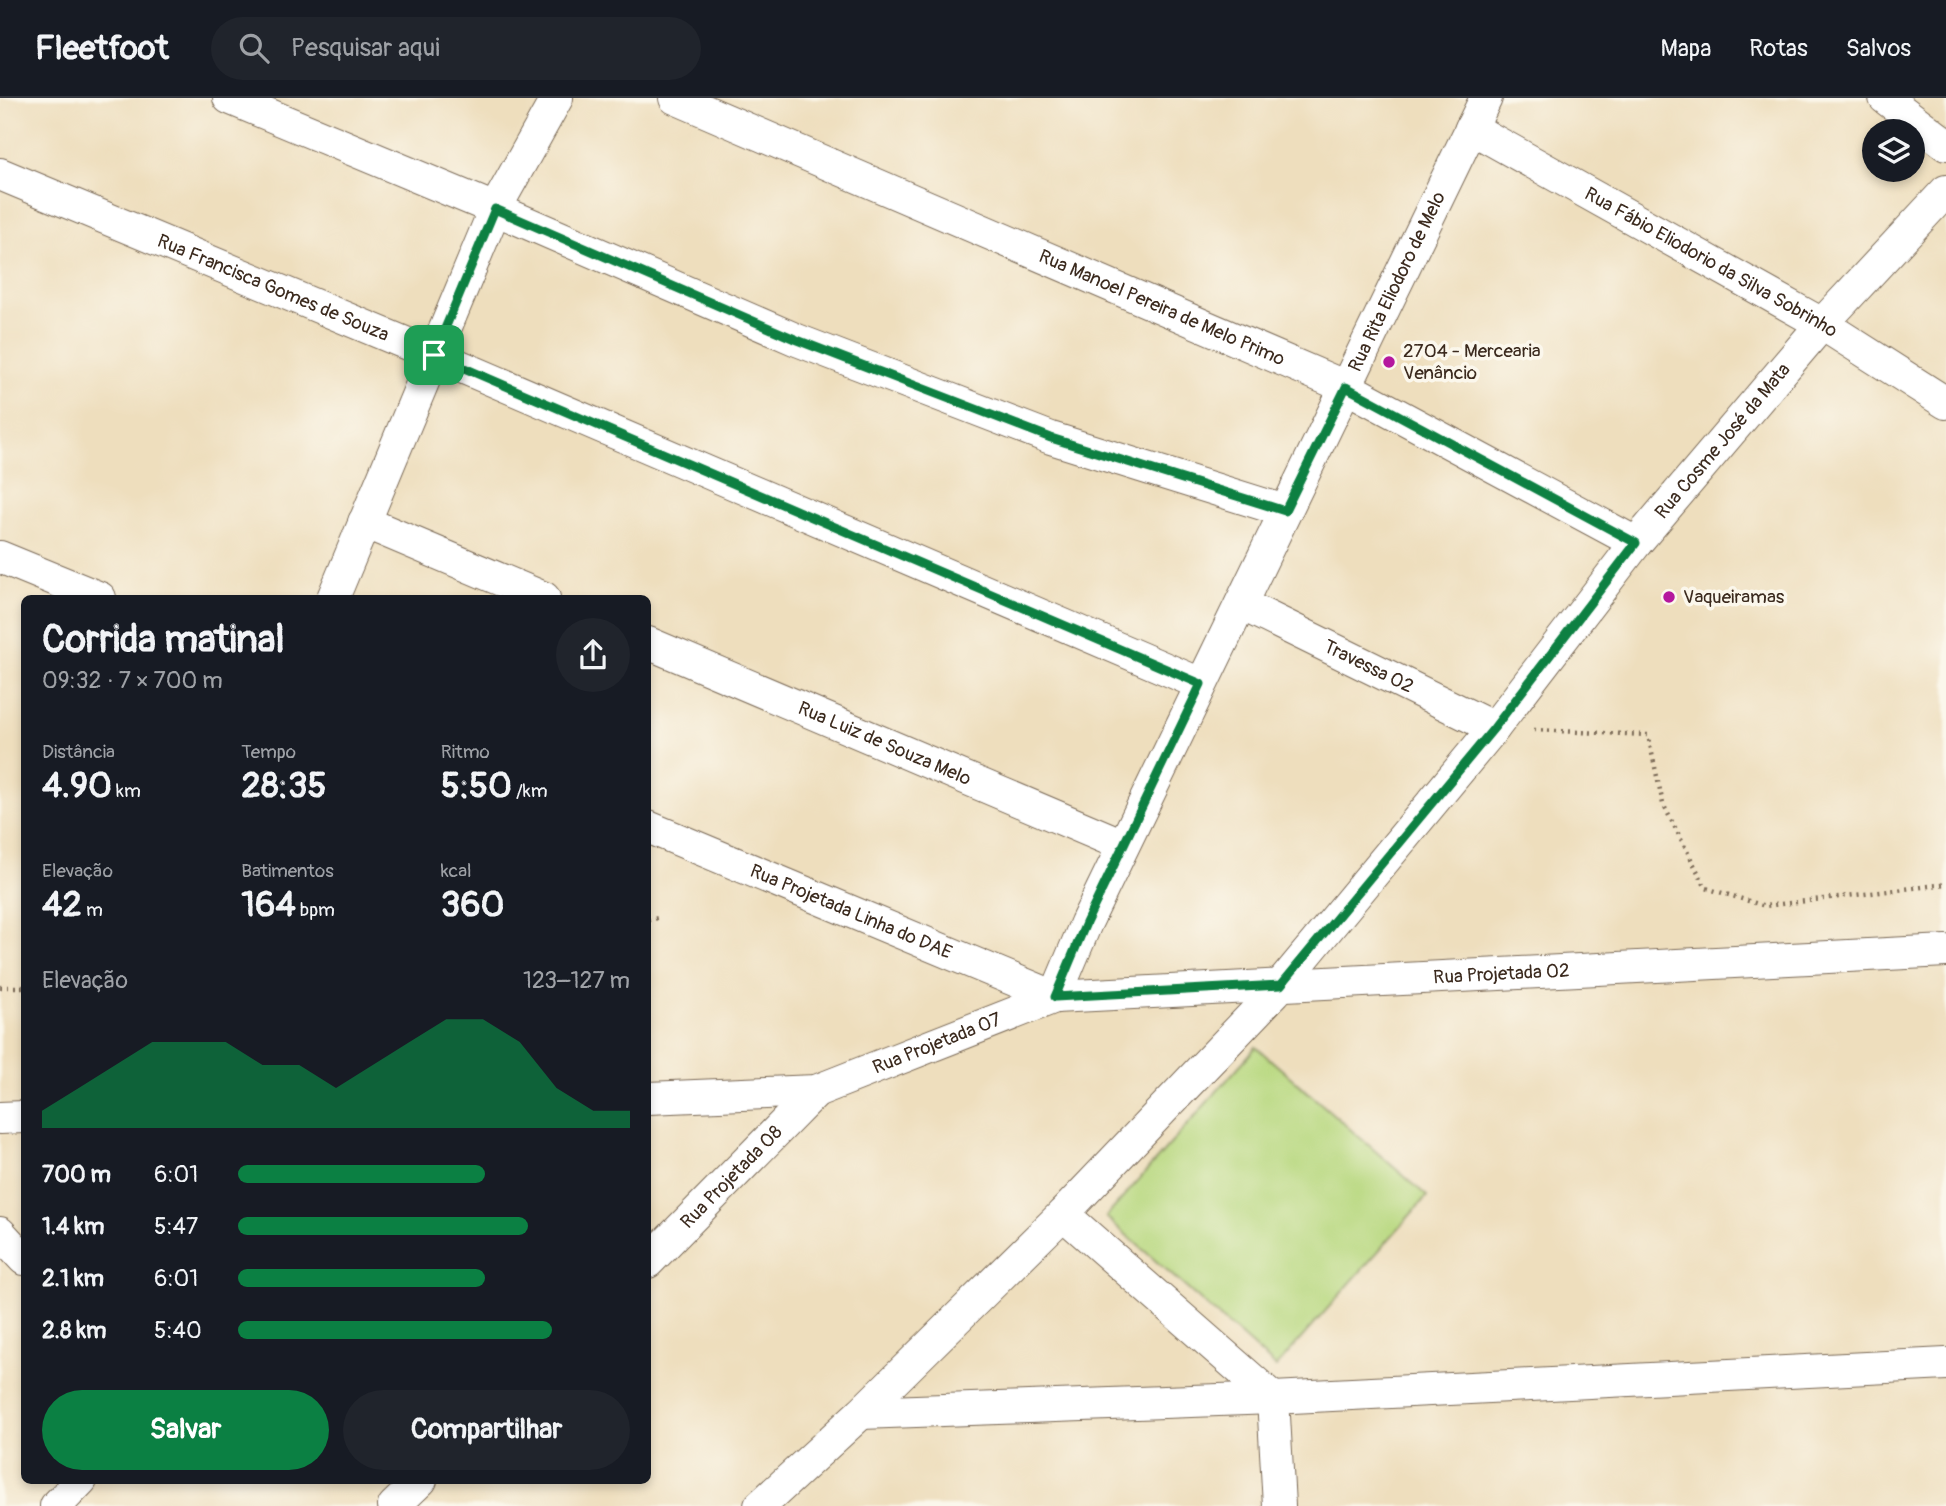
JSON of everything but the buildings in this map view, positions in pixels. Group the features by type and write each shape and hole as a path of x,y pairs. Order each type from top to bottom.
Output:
{"street":[{"path":"229,98 495,209 797,340 1051,438 1285,511"},
{"path":"334,595 495,209 557,98"},
{"name":"Rua Manoel Pereira de Melo Primo","path":"675,98 1346,387 1636,543"},
{"name":"Rua Rita Eliodoro de Melo","path":"1055,997 1086,923 1486,98"},
{"path":"1885,98 1946,144"},
{"name":"Rua Fábio Eliodorio da Silva Sobrinho","path":"1471,128 1822,324 1946,403"},
{"name":"Rua Francisca Gomes de Souza","path":"0,174 434,355 1201,684"},
{"name":"Rua Cosme José da Mata","path":"760,1506 861,1413 1063,1214 1278,989 1494,728 1636,543 1822,324 1946,191"},
{"path":"364,522 537,595"},
{"path":"0,557 93,595"},
{"name":"Travessa 02","path":"1241,604 1494,728"},
{"name":"Rua Luiz de Souza Melo","path":"651,644 1124,845"},
{"name":"Rua Projetada Linha do DAE","path":"651,828 1055,997"},
{"name":"Rua Projetada 02","path":"1055,997 1278,989 1946,951"},
{"name":"Rua Projetada 07","path":"816,1091 1055,997"},
{"path":"651,1098 816,1091"},
{"name":"Rua Projetada 08","path":"651,1259 816,1091"},
{"path":"0,1118 21,1117"},
{"path":"1063,1214 1273,1398 1279,1506"},
{"path":"0,1233 21,1256"},
{"path":"861,1413 1273,1398 1946,1364"},
{"path":"55,1506 76,1484"},
{"path":"394,1506 417,1484"}],"path":[{"path":"1494,728 1648,735 1663,804 1706,888 1765,906 1946,884"},
{"path":"651,919 658,918"},
{"path":"0,987 21,988"}],"green space":[{"path":"1256,1047 1427,1196 1276,1367 1106,1217"}],"place":[{"name":"2704 - Mercearia Venâncio","path":"1389,362"},
{"name":"Vaqueiramas","path":"1669,597"}],"route":[{"path":"495,209 797,340 1051,438 1285,511 1346,387 1636,543 1494,728 1281,985 1055,997 1086,923 1201,684 434,355 495,209"}]}
